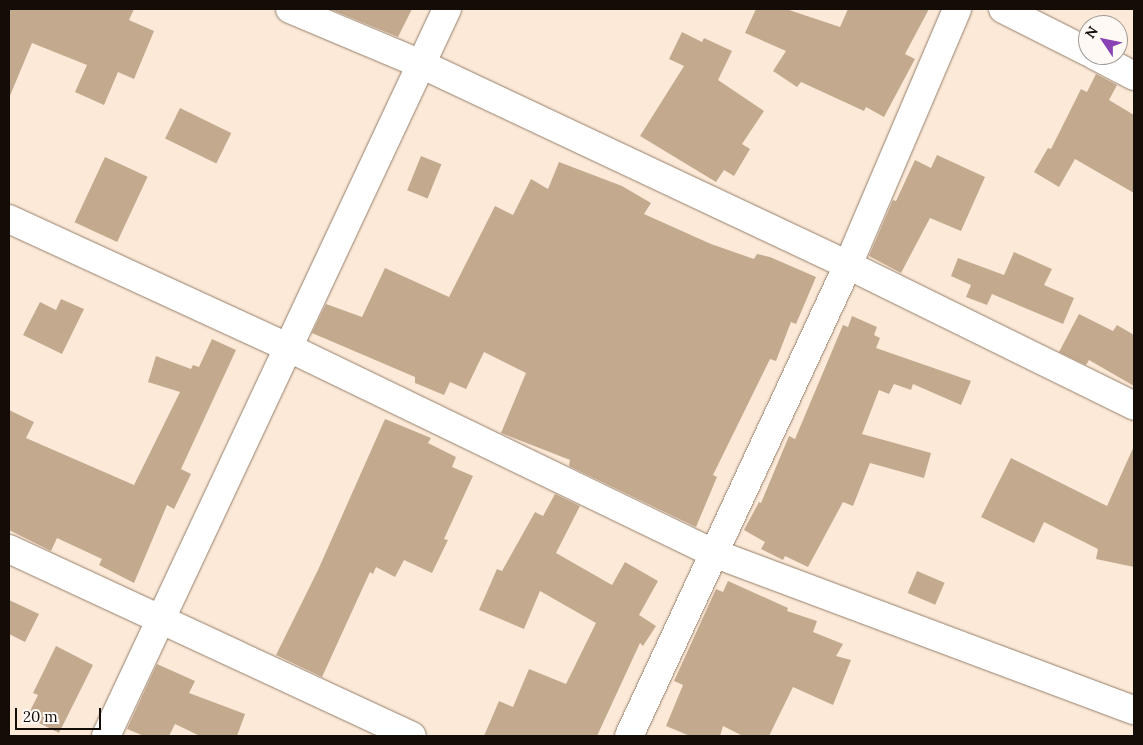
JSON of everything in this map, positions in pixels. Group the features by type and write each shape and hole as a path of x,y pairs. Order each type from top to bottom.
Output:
{"street":[{"path":"290,9 423,65 848,265 1134,406"},
{"path":"106,736 287,347 423,65 447,9"},
{"path":"628,736 716,554 848,265 957,9"},
{"path":"1002,9 1078,47"},
{"path":"1113,65 1134,76"},
{"path":"9,219 287,347 716,554 1134,710"},
{"path":"9,549 412,736"}],"building":[{"path":"9,9 134,9 129,20 154,31 134,79 118,72 104,105 75,92 87,65 32,43 9,98"},
{"path":"330,9 412,9 398,37"},
{"path":"756,9 786,9 840,27 848,9 929,9 905,54 915,59 884,117 866,107 864,111 801,82 797,87 773,71 786,51 745,33"},
{"path":"682,32 702,42 704,38 732,51 718,80 764,111 742,144 750,149 734,176 724,170 716,182 640,136 684,66 669,59"},
{"path":"1096,74 1117,85 1109,100 1134,115 1134,193 1075,159 1059,187 1034,172 1048,148 1051,149 1081,89 1087,92"},
{"path":"180,108 231,133 216,164 165,139"},
{"path":"937,155 985,177 961,231 930,218 901,273 869,256 893,200 896,201 915,160 931,168"},
{"path":"421,156 441,164 428,199 407,190"},
{"path":"105,157 148,177 117,242 75,222"},
{"path":"559,162 622,186 651,203 644,214 711,244 754,259 757,254 770,257 816,277 796,324 791,322 776,361 770,359 713,475 717,477 696,527 569,466 570,460 501,433 526,373 484,352 466,389 450,382 444,395 415,383 415,377 312,333 326,304 362,317 385,268 449,297 495,206 513,215 531,179 548,189"},
{"path":"1014,252 1052,269 1044,285 1074,298 1063,324 992,294 987,305 966,297 971,285 951,276 958,258 1004,275"},
{"path":"61,299 84,309 62,354 23,335 40,302 56,310"},
{"path":"1079,314 1113,331 1117,325 1134,335 1134,386 1089,360 1086,365 1059,352"},
{"path":"852,316 877,327 874,335 880,338 876,348 971,381 961,405 913,384 911,390 894,384 889,394 879,390 862,434 931,453 924,478 870,463 853,506 843,502 808,567 785,556 783,560 761,549 765,542 744,530 759,502 761,503 789,436 795,439 843,325 848,327"},
{"path":"212,339 236,350 181,469 191,474 174,509 167,505 134,583 99,565 102,559 57,538 51,551 9,530 9,410 34,422 26,438 134,485 180,392 148,382 156,356 191,369 193,365 199,367"},
{"path":"385,419 431,438 428,443 456,457 452,467 473,476 444,539 448,540 432,573 404,560 395,577 376,567 373,574 370,572 322,677 276,655 318,570"},
{"path":"1134,446 1134,567 1096,559 1098,549 1044,522 1034,543 981,517 1011,458 1107,506"},
{"path":"555,494 580,506 556,553 612,585 625,562 658,581 639,615 656,626 643,646 640,643 597,736 484,736 499,701 513,707 529,669 566,684 596,623 540,591 524,629 479,610 497,569 502,571 535,512 543,516"},
{"path":"917,571 945,583 935,605 908,593"},
{"path":"728,581 788,608 787,611 817,621 813,632 843,644 836,656 851,660 833,705 793,687 769,736 743,736 723,726 720,736 690,736 666,726 683,685 674,681 716,589 723,592"},
{"path":"9,600 39,614 25,642 9,634"},
{"path":"56,646 93,665 59,733 27,717 38,695 33,693"},
{"path":"157,664 195,681 189,693 245,714 237,736 200,736 175,724 169,736 144,736 127,729"}]}
